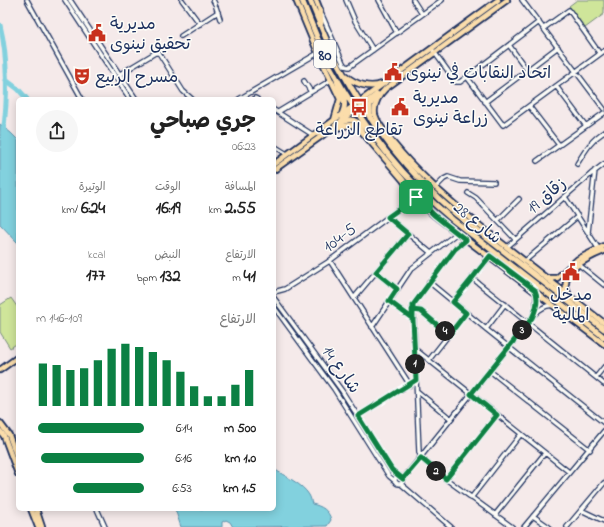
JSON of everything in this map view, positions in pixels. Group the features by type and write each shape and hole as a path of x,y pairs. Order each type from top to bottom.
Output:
{"highway":[{"name":"شارع 28","path":"302,0 325,54 354,108 390,158 421,192 440,210 487,247 521,277 602,338"},
{"name":"شارع 28","path":"310,0 341,70 360,103 394,151 491,242 528,265 604,329"},
{"path":"320,10 321,26"},
{"path":"341,70 346,76 357,83 384,86"},
{"path":"337,77 338,87 345,102 345,108 341,116"},
{"path":"372,121 370,116 370,105 378,94"},
{"path":"354,108 360,103"},
{"path":"334,124 347,120 354,120 359,122 372,134"},
{"path":"416,197 421,192"},
{"path":"487,247 491,242"}],"main road":[{"path":"296,0 318,53 340,100 334,124"},
{"path":"316,0 320,10"},
{"path":"434,51 498,0"},
{"path":"360,103 507,0"},
{"path":"360,103 378,94 384,86"},
{"path":"384,86 377,100 375,112 379,124 399,150 431,187 528,265 550,279 554,279 598,248 604,246"},
{"path":"276,166 288,154 313,135 334,124 341,116 354,108"},
{"path":"276,167 320,136 354,108"},
{"path":"320,136 345,126 357,126 416,197 434,215 466,240 521,277 554,306 602,338 604,344"},
{"path":"570,296 566,289 566,279 577,263 604,251"},
{"path":"542,274 604,323"},
{"path":"2,369 16,358"},
{"path":"0,423 9,436 16,455"},
{"path":"0,431 16,469"},
{"path":"32,511 38,527"},
{"path":"37,511 42,527"}],"street":[{"path":"27,0 81,97"},
{"path":"65,0 129,97"},
{"path":"70,0 135,97"},
{"path":"182,0 200,24"},
{"path":"213,0 220,18"},
{"path":"346,0 355,21 373,50"},
{"path":"379,0 397,33"},
{"path":"413,0 422,14"},
{"path":"320,10 345,66 350,66 442,0"},
{"path":"522,0 604,109"},
{"path":"544,28 569,10 600,54"},
{"path":"181,36 218,12"},
{"path":"434,51 456,82 460,82 539,22"},
{"path":"509,45 527,70"},
{"path":"485,102 558,47"},
{"path":"467,77 504,125 604,51"},
{"path":"120,74 155,53 159,53 183,91 190,97"},
{"path":"242,97 318,53"},
{"path":"108,64 112,62"},
{"path":"313,135 276,111 331,80"},
{"path":"304,81 311,92"},
{"path":"556,86 586,126"},
{"path":"529,106 560,145"},
{"path":"538,161 604,113"},
{"path":"577,164 592,140 604,132"},
{"path":"276,147 288,154"},
{"name":"زقاق 19","path":"507,247 595,170 604,164"},
{"path":"588,232 595,170"},
{"path":"431,187 448,177 460,181 494,182"},
{"path":"468,193 476,198 515,240"},
{"path":"565,196 598,248"},
{"name":"104-5","path":"276,291 285,288 330,261 416,197"},
{"path":"498,220 519,199"},
{"path":"528,265 578,216"},
{"path":"388,217 431,253"},
{"path":"372,327 411,269 457,233"},
{"path":"354,298 408,234"},
{"path":"466,240 455,249 429,282 414,302 412,310 419,452 421,458 446,479 512,527"},
{"path":"453,302 490,256"},
{"path":"330,261 410,385"},
{"path":"577,263 604,285"},
{"path":"376,272 397,289"},
{"path":"472,278 604,384"},
{"path":"429,282 604,423"},
{"path":"532,318 536,308 537,298 535,290"},
{"name":"شارع 14","path":"276,301 327,369 392,470 399,476"},
{"path":"389,301 413,319"},
{"path":"486,329 504,304"},
{"path":"401,484 403,479 532,318 544,307 551,305 554,306"},
{"name":"شارع 14","path":"276,310 334,389 389,476 396,482"},
{"path":"412,310 421,311 449,335"},
{"path":"429,360 466,313"},
{"path":"415,349 569,472"},
{"path":"596,378 604,368"},
{"path":"490,371 590,450"},
{"path":"358,416 416,380"},
{"path":"417,391 451,419"},
{"path":"446,479 497,415"},
{"path":"524,527 569,472 590,450 604,431"},
{"path":"471,498 521,434"},
{"path":"495,515 545,453"},
{"path":"403,479 399,476 396,478 396,482 401,484 451,527"},
{"path":"567,527 604,483"},
{"path":"580,510 604,521"},
{"path":"98,511 105,527"},
{"path":"533,516 549,527"}],"green space":[{"path":"577,0 604,0 604,14 585,28 569,6"},
{"path":"11,298 16,305 16,344 10,348 0,332 0,305"}],"water":[{"path":"0,124 16,138 16,241 0,224"},
{"path":"276,470 302,487 310,496 312,504 321,507 326,511 331,520 327,526 233,527 230,522 226,520 222,522 222,527 181,527 176,511 276,511"}],"waterway":[{"path":"0,25 6,65 6,107 3,133"},
{"path":"6,80 18,89 25,97"}],"place":[{"name":"مديرية تحقيق نينوى","path":"97,33"},
{"name":"اتحاد النقابات في نينوى","path":"393,72"},
{"name":"مسرح الربيع","path":"82,76"},
{"name":"تقاطع الزراعة","path":"359,107"},
{"name":"مديرية زراعة نينوى","path":"400,107"},
{"name":"مدخل المالية","path":"571,272"}],"route":[{"path":"416,197 388,217 408,234 376,272 397,289 389,301 413,319 412,310 421,311 449,335 466,313 453,302 490,256 535,290 537,294 536,308 532,318 471,394 497,415 446,479 421,458 403,479 397,475 392,470 358,416 416,380 413,319 412,310 413,305 459,244 466,240 434,215 416,197"}]}
